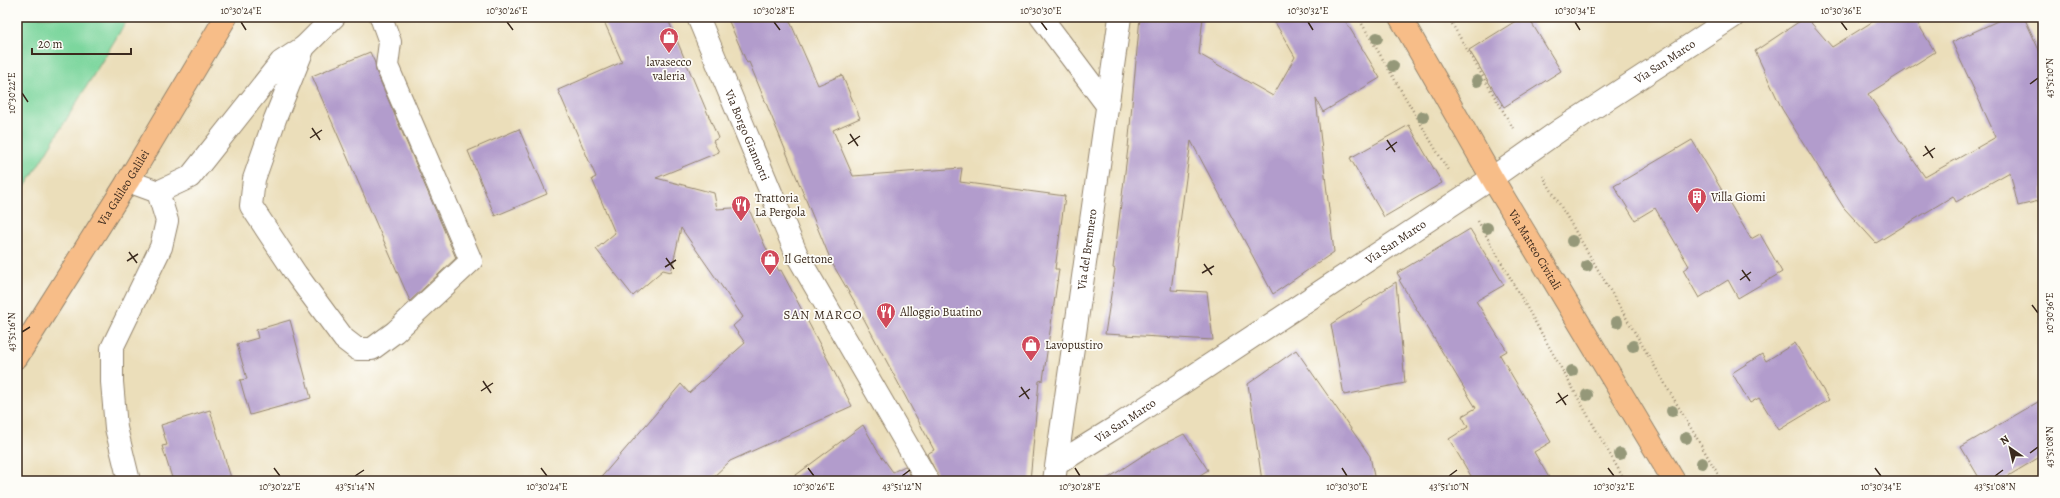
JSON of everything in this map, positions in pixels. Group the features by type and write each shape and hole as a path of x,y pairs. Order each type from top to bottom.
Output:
{"main road":[{"name":"Via Galileo Galilei","path":"17,357 128,180 226,17"},
{"name":"Via Matteo Civitali","path":"1400,17 1492,178 1674,481"}],"street":[{"path":"128,180 158,192 190,177 281,62 304,47 334,17"},
{"path":"304,47 275,119 254,179 251,206 296,274 344,339 357,349 372,349 395,332 471,261 387,66 390,42 381,17"},
{"name":"Via Borgo Giannotti","path":"698,17 797,255 928,481"},
{"path":"1040,17 1107,105"},
{"name":"Via del Brennero","path":"1055,472 1120,17"},
{"name":"Via San Marco","path":"1055,472 1123,422 1733,17"},
{"path":"129,481 116,428 112,382 112,348 161,246 167,221 158,192"}],"path":[{"path":"1358,17 1463,196 1625,481"},
{"path":"1448,17 1722,481"}],"green space":[{"path":"17,17 129,17 17,200"}],"building":[{"path":"602,17 667,17 718,138 713,141 719,152 656,178 714,193 717,209 748,207 765,246 779,271 781,270 852,406 730,461 709,481 598,481 681,384 689,393 745,343 733,326 743,317 681,228 671,272 663,270 633,296 596,249 615,233 592,179 596,177 558,90 622,62"},
{"path":"727,17 788,17 818,85 842,75 860,118 833,130 853,176 962,168 960,182 1065,196 1055,269 1059,269 1043,380 1039,381 1030,481 940,481 927,454 934,450 857,306 832,263 749,62 747,63"},
{"path":"1140,17 1203,17 1199,54 1273,96 1295,57 1272,17 1343,17 1380,78 1323,112 1316,99 1334,252 1273,294 1191,141 1171,290 1207,292 1213,340 1105,334 1115,269 1113,268 1128,148"},
{"path":"1522,17 1528,17 1561,71 1504,107 1469,50"},
{"path":"1806,17 1832,47 1880,17 1914,17 1935,52 1868,94 1925,177 1996,137 1952,42 2006,17 2024,17 2043,59 2043,200 2018,206 2010,172 1956,202 1953,196 1876,243 1844,208 1782,109 1755,51"},
{"path":"370,52 375,63 376,71 456,258 410,301 312,76"},
{"path":"1409,125 1442,183 1384,217 1350,158"},
{"path":"519,129 547,194 495,216 468,151"},
{"name":"Villa Giomi","path":"1692,140 1751,239 1760,234 1782,272 1738,298 1728,280 1699,298 1683,270 1689,266 1655,208 1635,220 1614,186"},
{"path":"1470,229 1504,285 1476,301 1507,351 1500,355 1551,442 1534,452 1551,481 1474,481 1449,439 1468,427 1462,416 1476,408 1399,280 1401,279 1397,273"},
{"path":"1396,282 1405,383 1344,395 1331,324"},
{"path":"290,320 311,398 250,415 240,380 247,379 237,344 258,338 256,330"},
{"path":"1795,343 1829,400 1779,430 1759,398 1750,403 1732,373 1762,354 1766,361"},
{"path":"1296,350 1370,456 1375,481 1262,481 1248,384"},
{"path":"2043,399 2043,455 2000,481 1981,481 1961,447"},
{"path":"210,410 232,481 173,481 162,446 167,445 161,425"},
{"path":"863,425 877,450 893,472 905,466 914,481 788,481"},
{"path":"1184,434 1208,470 1191,481 1104,481 1148,452"}],"place":[{"name":"lavasecco valeria","path":"669,54"},
{"name":"Villa Giomi","path":"1697,214"},
{"name":"Trattoria La Pergola","path":"741,222"},
{"name":"Il Gettone","path":"770,276"},
{"name":"Alloggio Buatino","path":"886,329"},
{"name":"Lavopustiro","path":"1031,362"}],"district":[{"name":"SAN MARCO","path":"823,314"}]}
